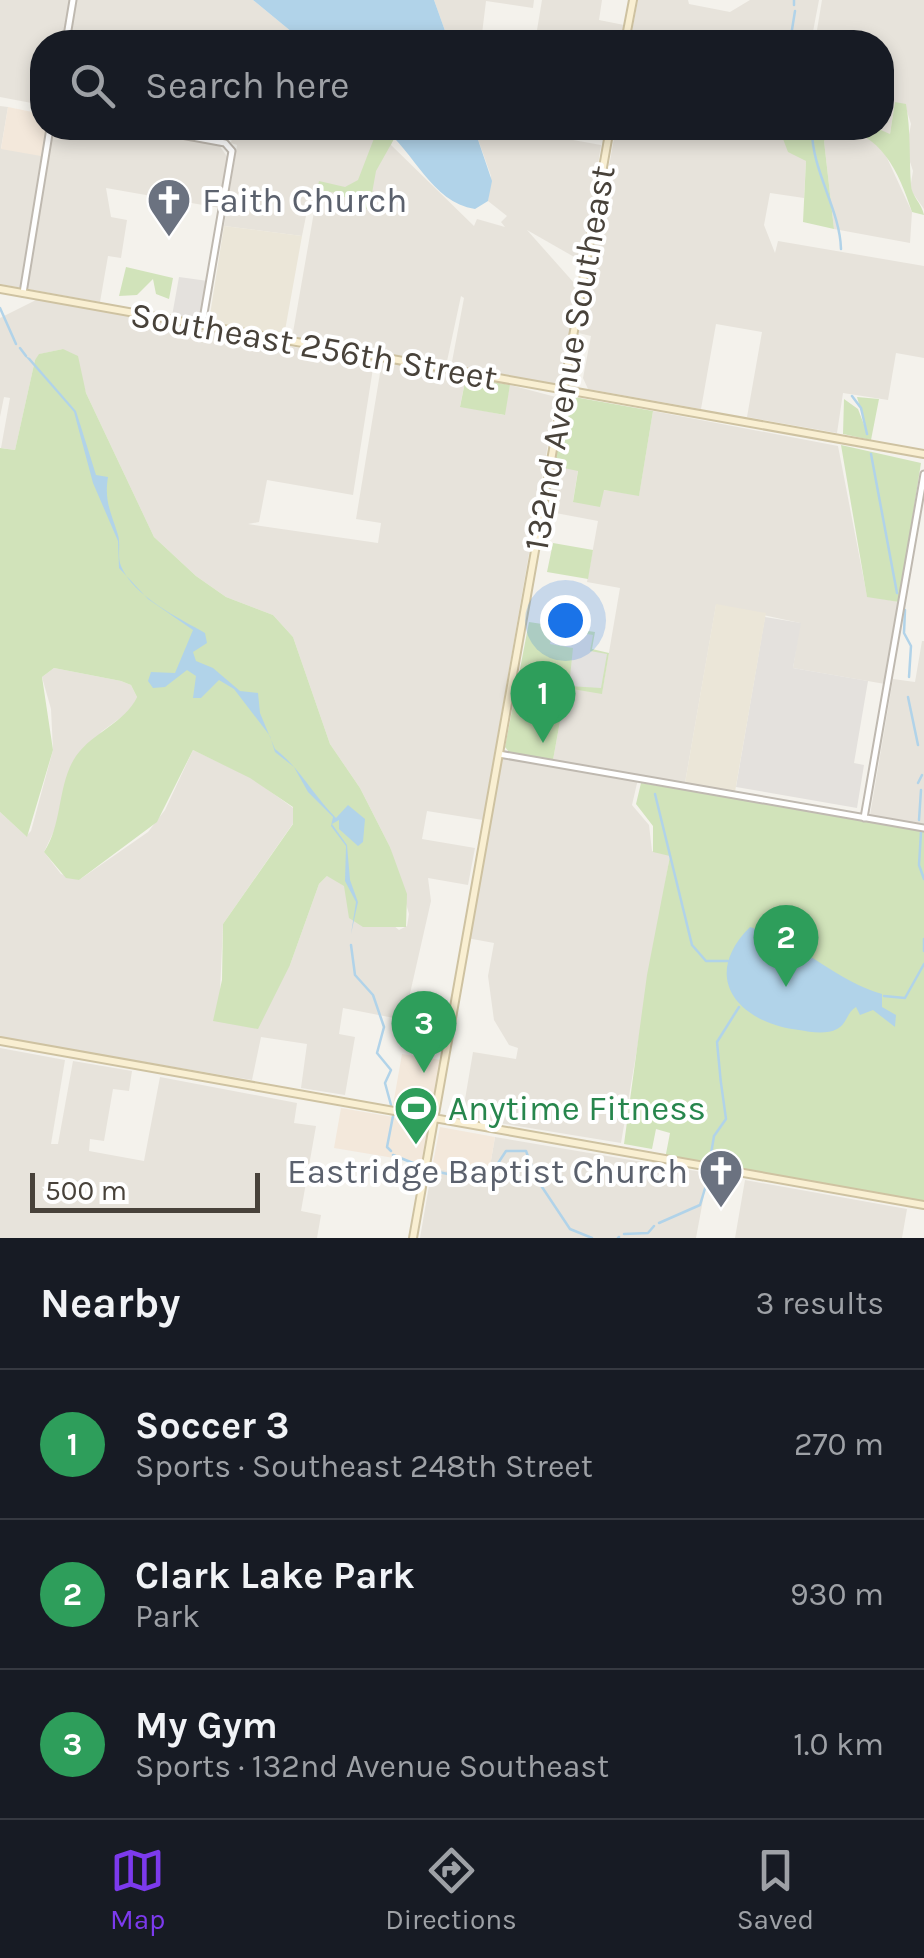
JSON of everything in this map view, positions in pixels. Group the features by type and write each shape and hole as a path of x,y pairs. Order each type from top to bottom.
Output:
{"main road":[{"path":"627,30 633,0"},
{"name":"132nd Avenue Southeast","path":"414,1238 608,140"},
{"name":"Southeast 256th Street","path":"0,289 924,454"},
{"path":"0,1041 924,1205"}],"street":[{"path":"68,30 73,0"},
{"path":"24,293 48,140"},
{"path":"202,324 230,148 209,140"},
{"path":"864,818 924,474"},
{"path":"500,754 924,828"}],"shaded area":[{"path":"0,0 70,0 65,30 30,30 30,103 0,97"},
{"path":"76,0 253,0 289,30 71,30"},
{"path":"434,0 534,0 533,8 486,1 482,30 445,30"},
{"path":"542,0 602,0 599,20 624,25 623,30 537,30"},
{"path":"638,0 688,0 689,4 730,12 750,0 819,0 813,30 632,30"},
{"path":"822,0 924,0 924,209 910,189 913,171 906,150 911,124 906,108 895,102 894,108 894,30 817,30"},
{"path":"0,106 8,107 1,148 41,155 44,140 190,140 219,145 228,158 220,208 106,188 111,217 127,220 121,258 108,256 100,302 0,284"},
{"path":"8,107 30,112 30,140 44,140 41,156 1,149"},
{"path":"392,140 391,145 474,226 477,219 505,227 501,222 507,216 488,201 491,176 478,140 573,140 601,145 583,262 527,230 575,284 574,317 560,381 553,384 451,367 464,298 461,296 446,366 292,338 314,212 307,211 302,236 224,226 237,145 231,143"},
{"path":"614,140 799,140 806,161 804,198 770,193 764,225 775,253 778,241 924,266 924,358 896,353 888,400 843,393 837,433 747,417 762,332 716,324 701,409 588,389 583,378 591,336 578,333"},
{"path":"874,140 881,145 912,212 910,243 834,229 824,141"},
{"path":"224,226 302,236 284,336 209,321"},
{"path":"179,277 208,281 199,319 172,316"},
{"path":"38,299 374,362 353,495 267,480 259,522 248,524 378,543 381,523 356,519 382,361 466,377 460,406 504,415 510,385 556,397 483,820 427,811 422,839 475,848 468,885 428,878 431,901 404,1020 343,1008 339,1034 355,1037 345,1095 301,1088 307,1044 261,1037 252,1080 0,1038 0,812 26,836 31,831 53,750 51,709 42,677 54,668 121,681 131,685 137,697 131,710 101,732 44,852 61,874 79,880 148,832 165,810 193,750 250,777 296,810 294,822 223,924 220,992 290,965 319,884 327,876 334,877 399,930 407,926 409,914 390,847 360,788 330,744 293,637 273,615 226,597 196,576 154,537 86,393 79,370 63,349 40,354 35,360 15,450 1,448 10,398 4,397 0,417 0,318"},
{"path":"653,411 838,446 867,596 899,602 885,684 793,668 800,623 716,605 685,783 553,760 566,688 602,693 620,588 587,582 598,521 545,511 554,466 578,470 573,501 603,490 639,495"},
{"path":"716,604 766,613 735,792 685,783"},
{"path":"765,617 801,623 793,668 868,681 854,763 864,765 857,808 736,787"},
{"path":"553,628 593,635 590,651 607,654 601,688 569,686 573,648 550,644"},
{"path":"922,641 924,824 870,815 893,679 915,682"},
{"path":"499,757 638,779 632,805 649,825 652,851 670,855 621,1143 462,1117 473,1052 516,1059 518,1048 509,1045 494,1020 488,976 494,943 467,938"},
{"path":"0,1048 65,1060 51,1144 58,1144 73,1061 132,1071 129,1091 113,1089 104,1141 90,1139 89,1151 144,1161 160,1077 297,1103 294,1123 316,1126 301,1211 321,1215 317,1238 0,1238"},
{"path":"402,1054 441,1060 431,1111 393,1105"},
{"path":"341,1108 428,1123 424,1163 334,1148"},
{"path":"440,1127 495,1137 488,1178 432,1168"},
{"path":"495,1137 708,1173 696,1238 420,1238 432,1168 488,1178"},
{"path":"745,1180 907,1209 902,1238 735,1238"}],"green space":[{"path":"895,102 906,104 911,189 924,215 912,212 901,182 869,140 894,140"},
{"path":"373,140 393,140 376,171 369,210 337,193 317,190 319,181 345,187 358,180"},
{"path":"783,140 825,140 834,229 803,222 806,161 788,152"},
{"path":"126,267 173,278 169,299 156,294 153,279 137,295 119,296"},
{"path":"63,349 78,356 86,393 154,537 196,576 226,597 273,615 293,637 330,744 360,788 390,847 407,894 406,927 363,927 349,918 344,886 327,876 319,884 290,965 258,1029 213,1021 222,980 223,924 293,824 293,807 250,778 193,750 157,822 79,880 66,878 44,852 70,767 83,748 125,714 137,697 131,685 121,681 54,668 42,677 53,750 27,837 0,812 0,448 15,450 35,360 39,354"},
{"path":"466,377 510,385 505,415 460,407"},
{"path":"574,397 653,411 639,496 604,490 600,507 573,502 578,471 554,466 564,415"},
{"path":"857,397 879,399 871,440 843,434 844,399 858,409 868,435"},
{"path":"841,445 921,463 899,602 867,597"},
{"path":"553,543 593,550 588,579 547,572"},
{"path":"529,622 595,632 592,649 609,653 602,694 566,688 553,760 509,752 505,747"},
{"path":"641,783 924,828 924,1205 665,1159 670,1133 656,1129 652,1149 624,1144 647,975 670,856 653,852 653,826 636,804"}],"water":[{"path":"253,0 434,0 445,30 289,30"},
{"path":"396,140 478,140 492,181 488,201 475,209 446,197"},
{"path":"25,356 76,411 96,475 108,477 108,500 119,539 120,562 127,576 119,568 118,541 93,483 74,412"},
{"path":"144,594 205,633 207,643 193,652 196,661 213,668 240,691 258,693 260,713 269,735 234,689 219,680 201,698 193,698 196,676 187,670 165,687 153,688 148,681 151,672 175,673 193,630"},
{"path":"294,767 336,818 348,805 365,819 363,842 358,846 339,829 339,820 332,824 347,845 350,880 358,902 351,934 356,902 345,881 346,846 331,826 333,817 308,792"},
{"path":"750,927 882,994 882,1007 896,1015 895,1027 873,1010 860,1015 856,1007 837,1029 808,1032 778,1026 744,1008 727,980 728,964 735,946"}],"waterway":[{"path":"794,0 794,5"},
{"path":"792,30 795,11"},
{"path":"813,140 841,249"},
{"path":"0,308 16,344"},
{"path":"20,348 26,356"},
{"path":"852,396 861,408 867,434"},
{"path":"871,454 897,593"},
{"path":"905,610 904,633 911,646 909,677"},
{"path":"908,697 918,745"},
{"path":"918,783 922,775"},
{"path":"919,820 921,790"},
{"path":"655,794 692,945 706,961 728,961"},
{"path":"921,832 919,865 924,879"},
{"path":"924,939 924,951"},
{"path":"351,945 355,975 373,995 384,1027 377,1053 391,1070 385,1083 391,1105"},
{"path":"884,996 905,998 924,964"},
{"path":"710,1160 714,1136 726,1119 717,1042 739,1007"},
{"path":"391,1151 387,1147 393,1116"},
{"path":"429,1170 481,1181 489,1177 506,1151 526,1151 536,1178 570,1229 592,1238"},
{"path":"393,1155 423,1167"},
{"path":"659,1223 700,1205 710,1172"},
{"path":"624,1234 648,1233 654,1226"}],"place":[{"name":"Faith Church","path":"169,238"},
{"name":"Soccer 3","path":"543,743"},
{"name":"Clark Lake Park","path":"786,987"},
{"name":"My Gym","path":"424,1073"},
{"name":"Anytime Fitness","path":"416,1146"},
{"name":"Eastridge Baptist Church","path":"721,1209"}]}
